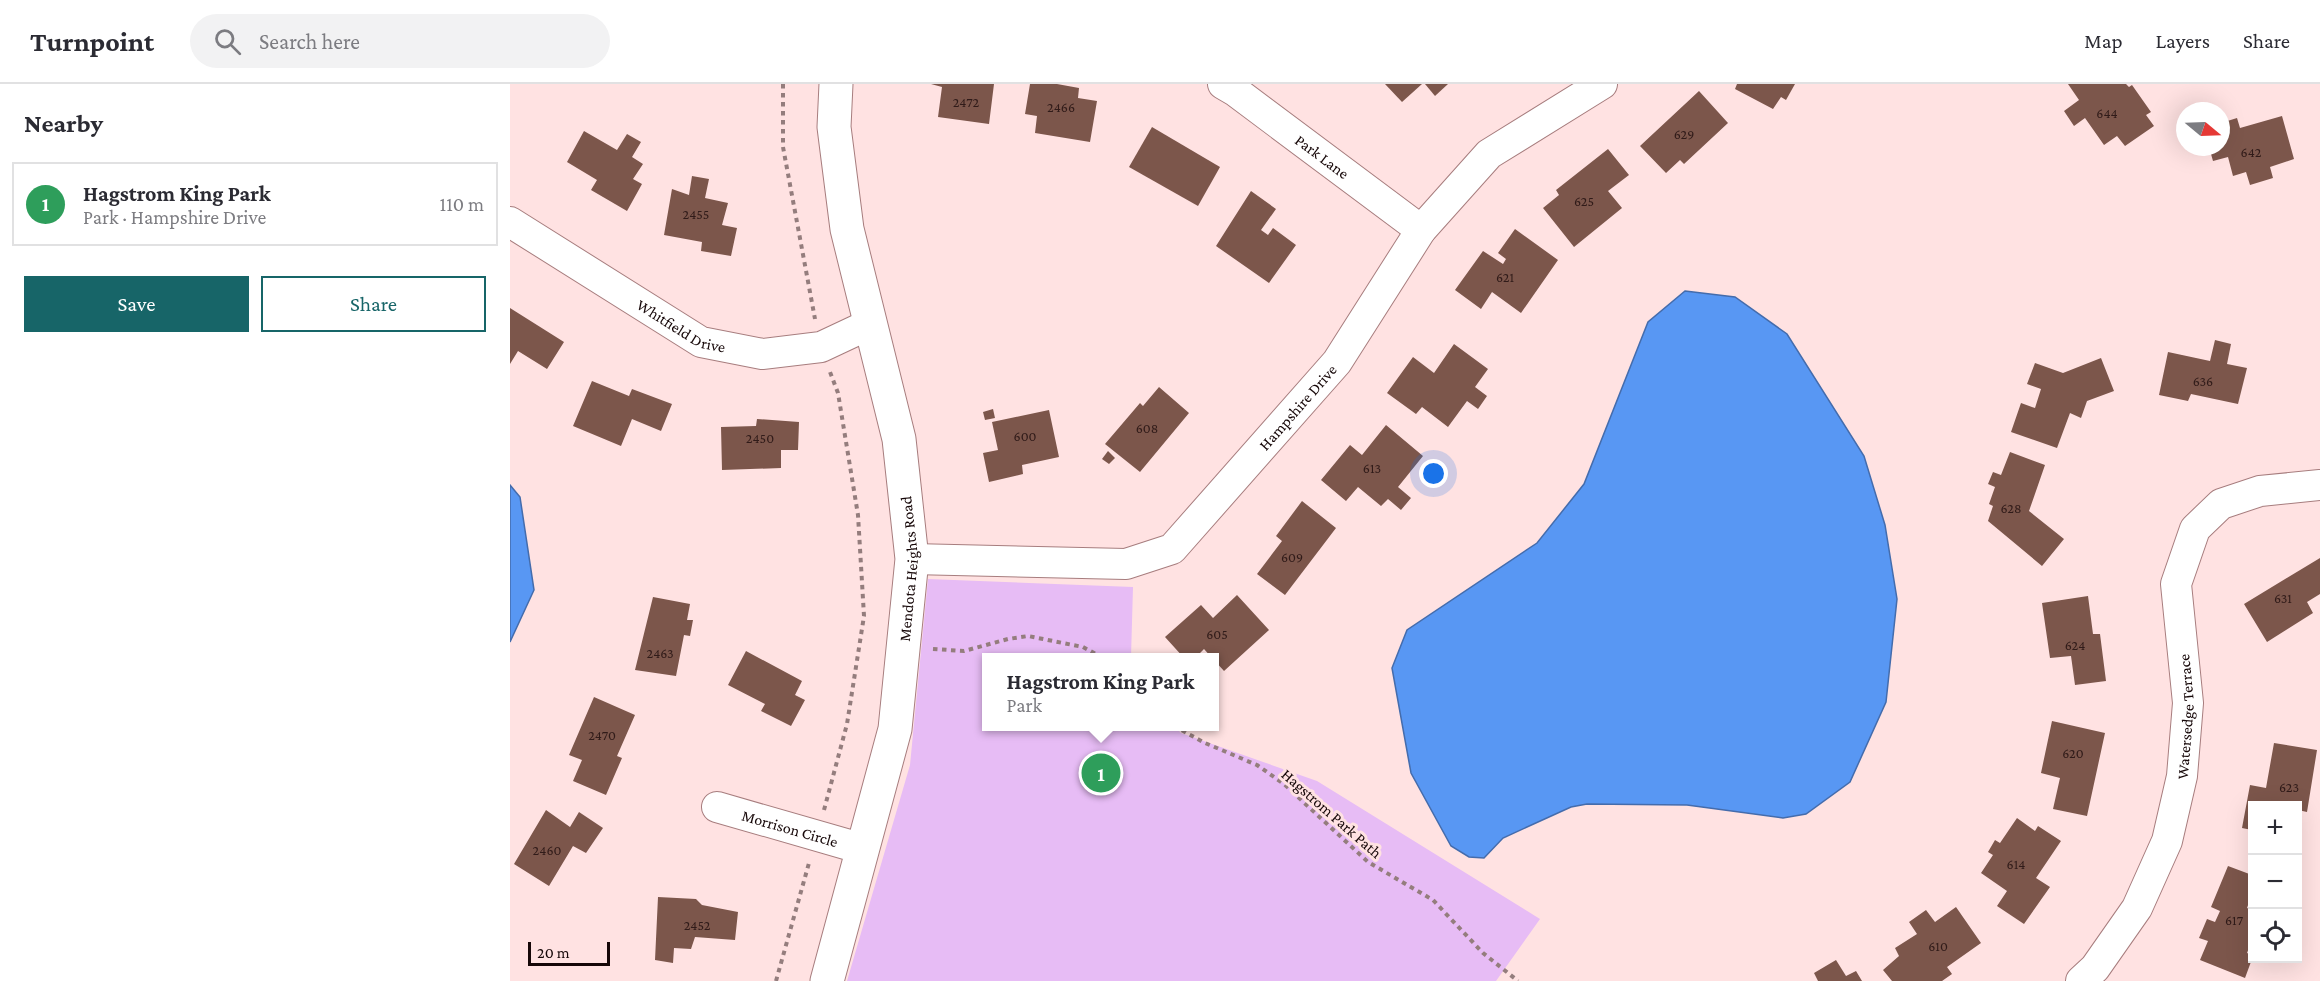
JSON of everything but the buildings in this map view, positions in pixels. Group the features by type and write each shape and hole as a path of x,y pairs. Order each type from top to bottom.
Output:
{"street":[{"name":"Mendota Heights Road","path":"827,981 895,729 912,559 898,439 847,229 834,127 836,84"},
{"name":"Park Lane","path":"1223,84 1236,91 1421,230"},
{"name":"Hampshire Drive","path":"912,559 1126,564 1172,549 1337,362 1421,230 1489,154 1602,84"},
{"name":"Whitfield Drive","path":"510,222 701,342 762,354 821,347 870,324"},
{"name":"Watersedge Terrace","path":"2080,981 2095,968 2137,908 2167,841 2182,776 2188,703 2176,584 2195,529 2221,504 2260,491 2320,485"},
{"name":"Morrison Circle","path":"717,807 863,849"}],"path":[{"path":"776,981 848,724 864,616 858,515 838,393 821,347 783,147 783,84"},
{"path":"933,638 932,649 964,651 1028,636 1083,646 1096,653"},
{"name":"Hagstrom Park Path","path":"1183,731 1204,743 1257,765 1284,784 1368,862 1433,900 1483,953 1518,981"}],"shaded area":[{"path":"928,579 1133,587 1131,653 982,653 982,731 1179,731 1317,781 1540,919 1496,981 847,981 910,765"}],"water":[{"path":"1685,291 1735,297 1787,334 1864,456 1885,525 1897,599 1886,702 1850,782 1806,814 1783,818 1687,805 1587,804 1571,807 1503,838 1484,858 1469,857 1451,846 1411,773 1392,668 1407,630 1537,543 1584,484 1648,322"},
{"path":"510,485 520,497 534,590 510,642"}],"place":[{"name":"Hagstrom King Park","path":"1101,773"}]}
